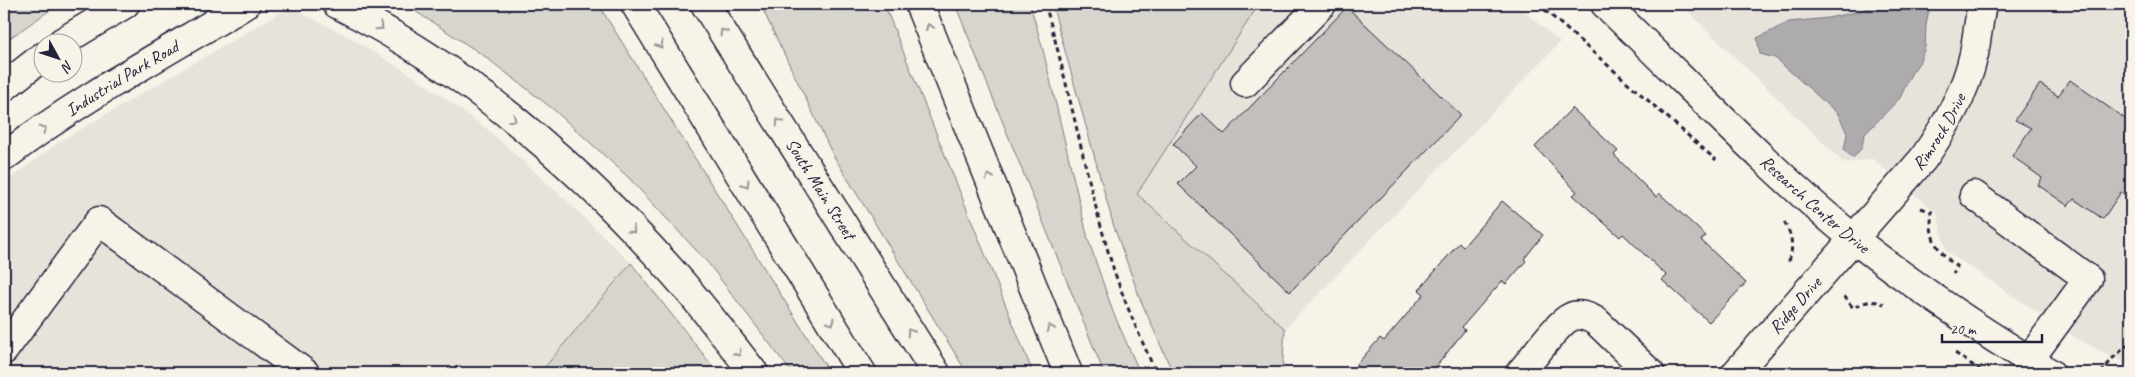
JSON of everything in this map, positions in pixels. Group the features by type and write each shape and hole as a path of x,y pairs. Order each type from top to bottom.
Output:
{"main road":[{"path":"79,32 125,4"},
{"name":"Industrial Park Road","path":"4,157 27,139 101,92 246,4"},
{"path":"337,4 372,22 464,82 532,134 604,200 684,284 754,373"},
{"path":"635,4 862,373"},
{"name":"South Main Street","path":"705,4 936,373"},
{"path":"919,4 1068,373"},
{"path":"1245,83 1322,4"},
{"name":"Research Center Drive","path":"1605,4 1787,181 1854,238 1936,298 2039,367"},
{"name":"Rimrock Drive","path":"1854,238 1923,158 1951,114 1974,56 1982,4"},
{"path":"4,87 32,65"},
{"path":"1974,195 2088,280 2039,367"},
{"path":"4,350 99,221 305,373"},
{"name":"Ridge Drive","path":"1736,373 1854,238"},
{"path":"1520,373 1565,320 1576,315 1590,317 1597,322 1650,373"}],"path":[{"path":"1045,4 1058,47 1111,263 1156,373"},
{"path":"1538,4 1717,160"},
{"path":"1920,208 1932,212 1930,226 1934,244 1957,267"},
{"path":"1780,218 1792,237 1792,252 1789,261 1795,264"},
{"path":"1845,296 1853,308 1862,303 1875,301 1890,306"},
{"path":"2101,373 2113,358 2131,342"},
{"path":"1947,347 1984,373"}],"shaded area":[{"path":"4,4 59,4 4,42"},
{"path":"404,4 598,4 830,373 792,373 708,263 628,177 553,109 483,55"},
{"path":"760,4 884,4 1033,373 967,373 833,155"},
{"path":"955,4 1030,4 1043,50 1088,239 1113,312 1140,373 1104,373"},
{"path":"1052,4 1259,4 1137,194 1285,329 1282,373 1173,373 1141,301 1114,227"},
{"path":"1259,4 1516,4 1560,42 1285,329 1136,194"},
{"path":"1680,4 2131,4 2131,367 2076,338 1946,251 1937,213 1873,159 1844,163"},
{"path":"1879,4 1930,4 1926,25 1925,47 1919,63 1911,74 1900,98 1865,134 1861,149 1853,158 1844,150 1847,133 1838,114 1775,58 1760,54 1757,38 1789,22 1828,18 1860,11"},
{"path":"290,7 347,36 415,77 486,128 566,200 631,263 540,373 4,373 4,183 59,142"},
{"path":"631,263 718,373 540,373"}],"building":[{"path":"1347,7 1461,115 1290,292 1178,184 1196,166 1173,144 1202,113 1224,134"},
{"path":"2070,80 2131,123 2131,199 2121,192 2103,219 2074,199 2068,206 2038,185 2042,178 2012,156 2031,128 2015,120 2040,84 2058,96"},
{"path":"1572,108 1618,151 1614,155 1656,197 1659,193 1706,236 1701,240 1746,283 1709,322 1662,280 1667,276 1623,234 1620,237 1573,195 1577,192 1535,147"},
{"path":"1502,201 1543,235 1524,259 1526,261 1506,284 1502,281 1462,327 1465,330 1431,373 1349,373 1380,338 1384,341 1424,294 1419,290 1459,243 1463,247"}]}
